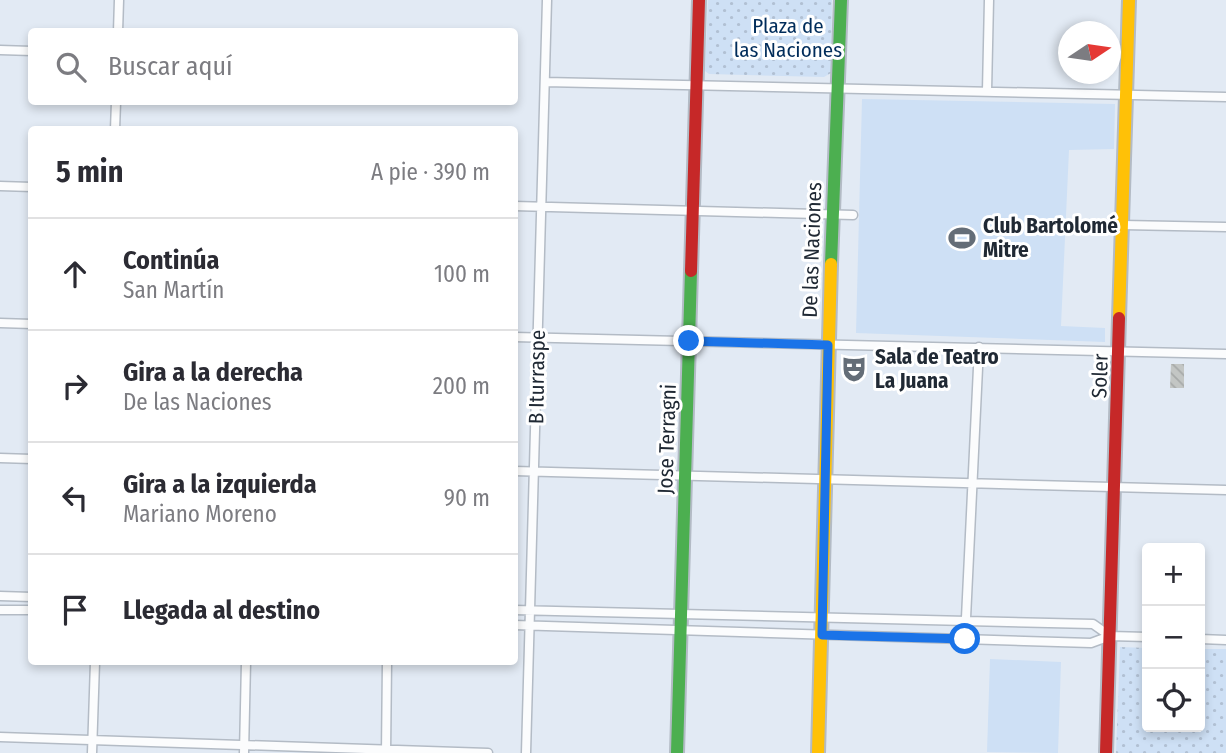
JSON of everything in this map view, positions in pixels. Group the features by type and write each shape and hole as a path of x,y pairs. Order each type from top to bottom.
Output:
{"street":[{"path":"118,28 119,0"},
{"name":"B Iturraspe","path":"526,753 547,0"},
{"name":"Jose Terragni","path":"677,753 695,211 699,0"},
{"name":"De las Naciones","path":"818,753 828,345 841,0"},
{"path":"987,91 989,0"},
{"name":"Soler","path":"1106,753 1129,0"},
{"path":"0,50 28,51"},
{"path":"545,82 1226,97"},
{"path":"115,126 116,105"},
{"path":"0,186 28,187"},
{"path":"518,206 853,215"},
{"path":"1123,225 1226,227"},
{"path":"0,323 28,324"},
{"path":"518,337 1226,354"},
{"path":"965,639 979,347"},
{"path":"0,458 28,458"},
{"path":"518,471 1226,491"},
{"path":"0,596 28,597"},
{"path":"0,610 28,610"},
{"path":"518,610 1093,624 1110,636"},
{"path":"518,625 1091,643 1110,636 1142,637"},
{"path":"1205,639 1226,640"},
{"path":"92,753 95,665"},
{"path":"245,749 246,665"},
{"path":"386,751 387,665"},
{"path":"0,737 245,749 488,753"}],"green space":[{"name":"Plaza de las Naciones","path":"708,0 832,0 831,73 824,77 709,74 705,71"},
{"name":"Club Bartolomé Mitre","path":"862,99 1115,104 1114,149 1069,150 1061,326 1105,328 1105,342 856,333"},
{"path":"1120,647 1142,648 1142,732 1205,732 1205,649 1226,649 1226,753 1116,753"},
{"path":"990,659 1061,662 1058,753 987,752"}],"building":[{"path":"1171,364 1184,364 1184,388 1170,388"}],"traffic: fast":[{"path":"831,264 841,0"},
{"path":"677,753 691,271"}],"traffic: slow":[{"path":"1119,318 1129,0"},
{"path":"818,753 831,264"}],"traffic: jam":[{"path":"691,271 699,0"},
{"path":"1106,753 1119,318"}],"place":[{"name":"Club Bartolomé Mitre","path":"962,238"},
{"name":"Sala de Teatro La Juana","path":"854,369"}],"route":[{"path":"689,341 828,345 822,635 965,639"}]}
